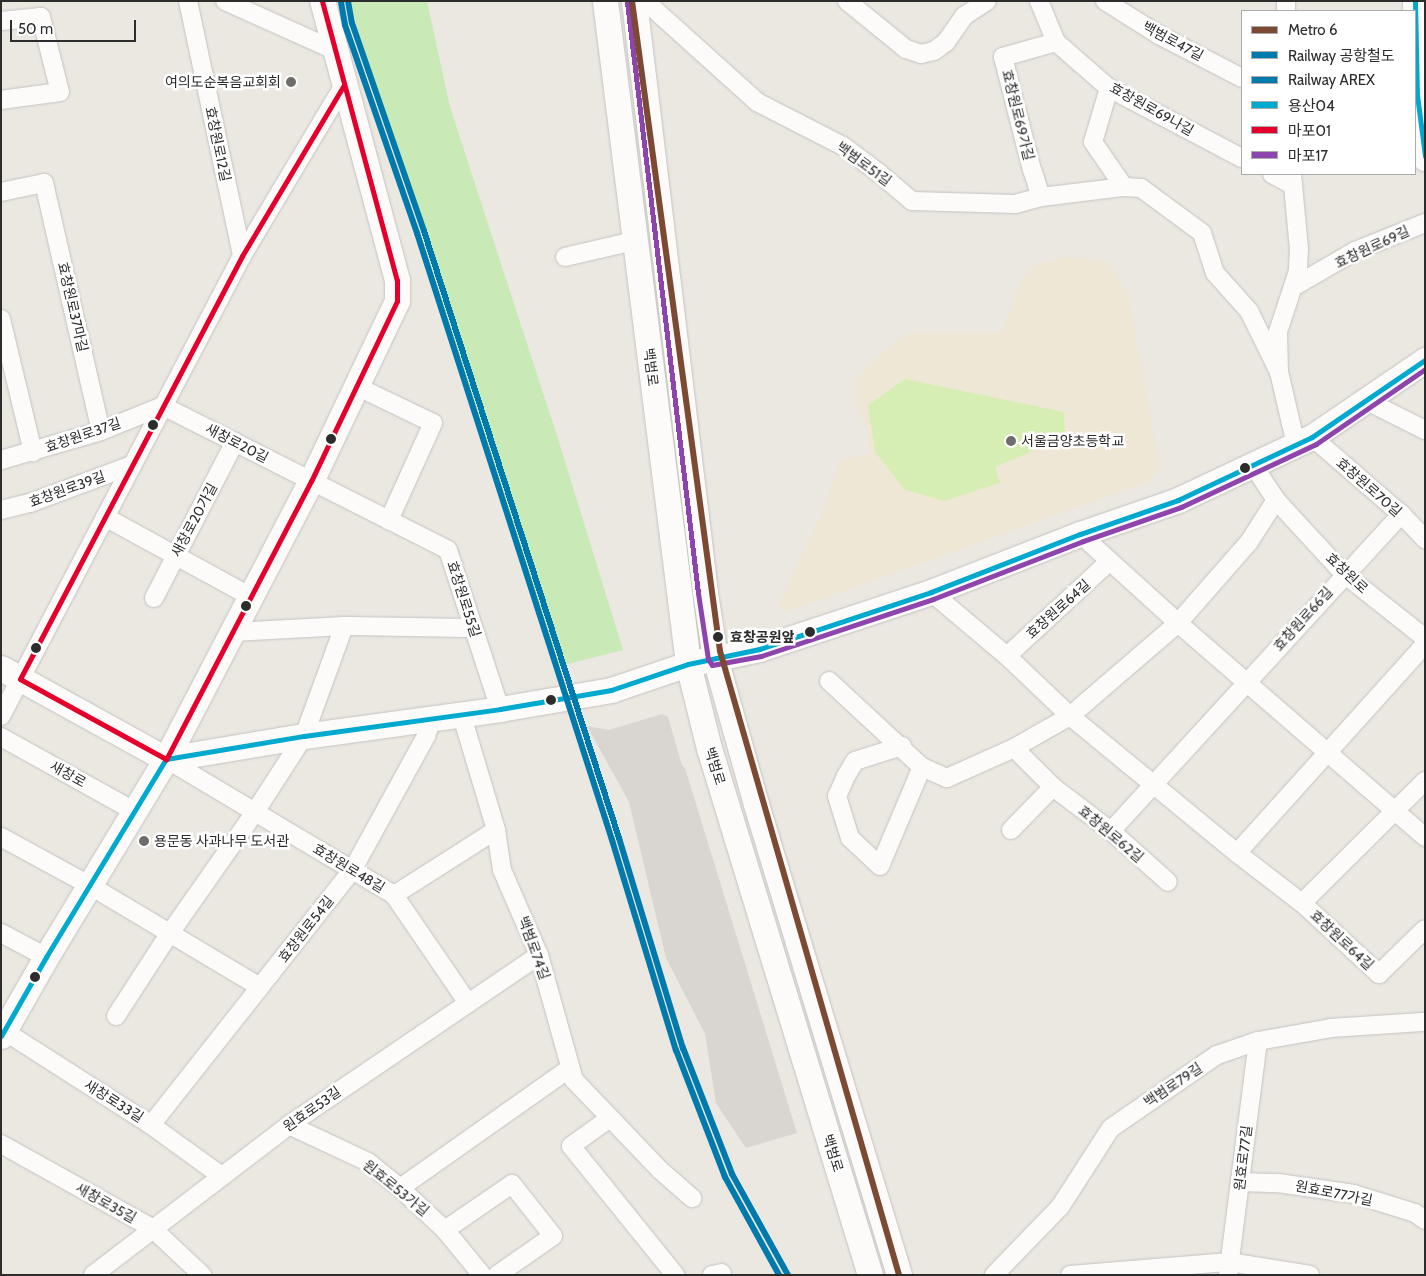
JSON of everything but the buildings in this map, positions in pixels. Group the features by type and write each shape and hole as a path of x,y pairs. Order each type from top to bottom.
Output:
{"main road":[{"path":"2,1032 166,758 310,482 397,301 397,280 322,1"},
{"name":"백범로","path":"605,1 688,664 707,740 870,1275"},
{"name":"백범로","path":"634,1 715,658 756,804 899,1275"},
{"path":"1416,56 1417,95 1425,158"},
{"path":"10,674 166,758 433,717 500,709 611,690 688,664 759,649 931,592 1080,534 1178,500 1304,441 1367,401 1425,360"},
{"path":"672,525 681,536 689,536 697,522"},
{"path":"730,812 734,799 746,794 756,804"},
{"path":"861,1243 881,1275"}],"street":[{"name":"효창원로12길","path":"188,1 242,256"},
{"path":"225,1 334,50"},
{"name":"백범로51길","path":"645,1 757,102 842,146 879,173 912,201 1015,204 1041,197 1124,187"},
{"path":"848,1 906,49 920,54 934,51 946,42 966,9 987,1"},
{"name":"효창원로69나길","path":"1039,1 1056,42 1109,88 1241,157"},
{"name":"백범로47길","path":"1105,1 1159,36 1241,77"},
{"path":"1,21 41,17 60,92 1,100"},
{"name":"효창원로69가길","path":"1041,197 1032,170 1003,57 1056,42"},
{"path":"1,716 10,674 105,516 242,256 344,85"},
{"path":"1109,88 1093,142 1124,187 1142,188 1202,233 1215,273 1249,311 1279,372 1304,441"},
{"path":"1276,175 1292,179 1299,248 1298,270 1278,332 1279,372"},
{"name":"효창원로37마길","path":"1,192 44,183 101,431"},
{"name":"효창원로69길","path":"1293,287 1355,252 1425,223"},
{"path":"565,257 634,241"},
{"path":"1,319 33,452"},
{"path":"356,386 434,423 389,520"},
{"path":"1367,401 1425,430"},
{"name":"효창원로37길","path":"1,460 101,431 163,406"},
{"name":"새창로20길","path":"163,406 310,482"},
{"name":"효창원로70길","path":"1304,441 1401,514 1425,539"},
{"name":"새창로20가길","path":"154,598 235,442"},
{"name":"효창원로39길","path":"1,510 30,503 132,465"},
{"path":"829,681 902,746 922,767 946,778 1014,748 1070,716 1178,623 1249,542 1276,500 1253,465"},
{"name":"효창원로55길","path":"310,482 448,550 500,709"},
{"name":"효창원로","path":"1276,500 1344,574 1425,638"},
{"name":"효창원로66길","path":"1246,681 1401,514"},
{"path":"105,516 251,597"},
{"path":"1080,534 1178,623 1425,837"},
{"name":"효창원로64길","path":"1007,656 1109,562"},
{"name":"효창원로64길","path":"931,592 1007,656 1070,716 1302,903 1379,974 1425,929"},
{"path":"116,1016 170,933 255,812 304,736 344,626"},
{"path":"233,632 344,626 473,628"},
{"path":"1238,853 1425,644"},
{"path":"1111,831 1246,681"},
{"name":"백범로74길","path":"461,713 496,830 502,870 539,954 574,1080 660,1170 692,1198"},
{"name":"효창원로54길","path":"151,1124 354,869 426,736 433,717"},
{"name":"새창로","path":"1,737 134,811"},
{"path":"902,746 855,761 837,796 850,838 880,866 922,767"},
{"name":"효창원로62길","path":"1014,748 1053,787 1111,831 1168,882"},
{"name":"효창원로48길","path":"166,758 354,869 394,895 468,1003"},
{"path":"1395,812 1425,781"},
{"path":"1012,830 1053,787"},
{"name":"효창원로64길","path":"1302,903 1395,812"},
{"path":"394,895 496,830"},
{"path":"1,837 89,884 260,987"},
{"path":"1,933 46,957"},
{"name":"원효로53길","path":"93,1275 220,1175 289,1125 539,954"},
{"name":"백범로79길","path":"994,1275 1060,1207 1110,1128 1217,1055 1258,1040 1331,1028 1425,1022"},
{"name":"새창로33길","path":"2,1032 151,1124 220,1175"},
{"name":"원효로77길","path":"1229,1268 1258,1040"},
{"path":"400,1188 570,1068"},
{"path":"610,1118 571,1146 675,1275"},
{"name":"원효로53가길","path":"289,1125 368,1162 400,1188 445,1230 482,1275"},
{"name":"새창로35길","path":"1,1144 152,1228 202,1275"},
{"name":"원효로77가길","path":"1240,1182 1278,1182 1354,1194 1416,1212 1425,1220"},
{"path":"445,1230 512,1184 553,1236 496,1275"},
{"path":"1070,1275 1229,1268 1310,1275"}],"shaded area":[{"name":"서울금양초등학교","path":"1068,257 1108,261 1129,296 1160,468 1150,481 786,612 778,605 824,509 839,460 870,454 866,428 856,406 856,380 878,356 909,333 1001,332 1022,280 1039,263"},
{"path":"662,714 668,717 682,765 685,768 797,1133 746,1148 716,1103 705,1034 666,958 629,802 587,726 609,730"}],"green space":[{"path":"349,1 427,1 450,107 559,442 623,650 556,667"},
{"path":"905,379 1064,412 1065,437 995,467 1000,483 944,501 905,490 875,452 868,405"}],"metro line":[{"name":"6","path":"632,1 720,651 899,1275"}],"rail line":[{"name":"공항철도","path":"348,1 352,23 424,231 619,838 683,1048 732,1174 788,1275"},
{"name":"AREX","path":"341,2 345,25 417,233 612,840 676,1050 725,1177 779,1275"}],"transit line":[{"name":"마포01","path":"322,1 397,280 397,301 311,481 166,759 20,679 242,256 344,85"},
{"name":"용산04","path":"1415,1 1415,10"},
{"name":"마포17","path":"627,2 698,593 708,659 712,665 761,656 933,599 1083,541 1181,507 1316,444 1425,369"},
{"name":"용산04","path":"1416,48 1417,95 1425,156"},
{"name":"용산04","path":"1,1036 46,957 166,759 304,736 500,709 611,690 688,664 759,649 931,592 1080,534 1178,500 1312,437 1425,360"}],"place":[{"name":"여의도순복음교회회","path":"291,82"},
{"name":"서울금양초등학교","path":"1011,441"},
{"name":"효창공원앞","path":"718,637"},
{"name":"용문동 사과나무 도서관","path":"144,841"}]}
